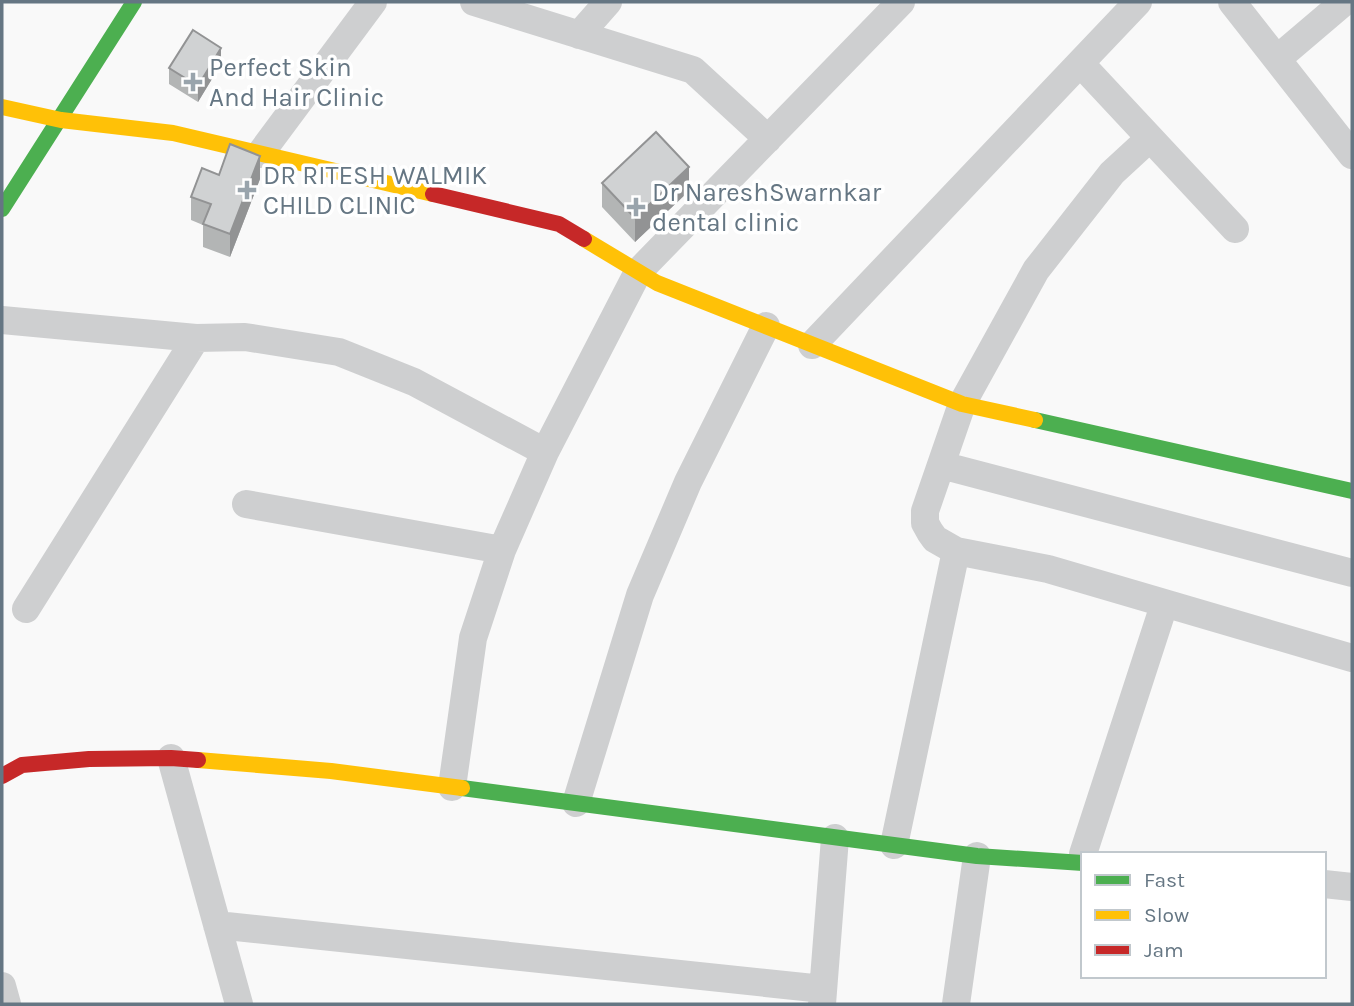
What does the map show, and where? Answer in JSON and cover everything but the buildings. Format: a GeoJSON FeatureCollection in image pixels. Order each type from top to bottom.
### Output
{"type":"FeatureCollection","features":[{"type":"Feature","properties":{"kind":"street"},"geometry":{"type":"LineString","coordinates":[[2,209],[134,2]]}},
{"type":"Feature","properties":{"kind":"street"},"geometry":{"type":"LineString","coordinates":[[260,154],[373,2]]}},
{"type":"Feature","properties":{"kind":"street"},"geometry":{"type":"LineString","coordinates":[[474,2],[694,71],[768,139]]}},
{"type":"Feature","properties":{"kind":"street"},"geometry":{"type":"LineString","coordinates":[[579,35],[608,2]]}},
{"type":"Feature","properties":{"kind":"street"},"geometry":{"type":"LineString","coordinates":[[452,787],[473,638],[502,550],[545,452],[638,272],[901,2]]}},
{"type":"Feature","properties":{"kind":"street"},"geometry":{"type":"LineString","coordinates":[[812,345],[1138,2]]}},
{"type":"Feature","properties":{"kind":"street"},"geometry":{"type":"LineString","coordinates":[[1232,2],[1352,155]]}},
{"type":"Feature","properties":{"kind":"street"},"geometry":{"type":"LineString","coordinates":[[1277,60],[1344,2]]}},
{"type":"Feature","properties":{"kind":"street"},"geometry":{"type":"LineString","coordinates":[[1080,63],[1235,229]]}},
{"type":"Feature","properties":{"kind":"street"},"geometry":{"type":"LineString","coordinates":[[2,107],[61,120],[173,133],[559,224],[657,283],[961,404],[1352,491]]}},
{"type":"Feature","properties":{"kind":"street"},"geometry":{"type":"LineString","coordinates":[[1150,138],[1112,173],[1036,270],[961,404],[925,511],[925,523],[935,539],[956,551],[1048,569],[1352,659]]}},
{"type":"Feature","properties":{"kind":"street"},"geometry":{"type":"LineString","coordinates":[[2,320],[196,338],[245,337],[340,352],[414,383],[545,452]]}},
{"type":"Feature","properties":{"kind":"street"},"geometry":{"type":"LineString","coordinates":[[576,803],[639,596],[688,482],[766,326]]}},
{"type":"Feature","properties":{"kind":"street"},"geometry":{"type":"LineString","coordinates":[[26,609],[196,338]]}},
{"type":"Feature","properties":{"kind":"street"},"geometry":{"type":"LineString","coordinates":[[941,465],[1352,573]]}},
{"type":"Feature","properties":{"kind":"street"},"geometry":{"type":"LineString","coordinates":[[246,504],[502,550]]}},
{"type":"Feature","properties":{"kind":"street"},"geometry":{"type":"LineString","coordinates":[[894,845],[956,551]]}},
{"type":"Feature","properties":{"kind":"street"},"geometry":{"type":"LineString","coordinates":[[1084,852],[1164,605]]}},
{"type":"Feature","properties":{"kind":"street"},"geometry":{"type":"LineString","coordinates":[[172,758],[239,1004]]}},
{"type":"Feature","properties":{"kind":"street"},"geometry":{"type":"LineString","coordinates":[[2,776],[22,765],[89,759],[172,758],[331,771],[977,856],[1081,858]]}},
{"type":"Feature","properties":{"kind":"street"},"geometry":{"type":"LineString","coordinates":[[217,925],[822,997],[835,838]]}},
{"type":"Feature","properties":{"kind":"street"},"geometry":{"type":"LineString","coordinates":[[956,1004],[977,856]]}},
{"type":"Feature","properties":{"kind":"street"},"geometry":{"type":"LineString","coordinates":[[1326,884],[1352,887]]}},
{"type":"Feature","properties":{"kind":"street"},"geometry":{"type":"LineString","coordinates":[[2,986],[7,1004]]}},
{"type":"Feature","properties":{"kind":"traffic: fast"},"geometry":{"type":"LineString","coordinates":[[2,209],[134,2]]}},
{"type":"Feature","properties":{"kind":"traffic: fast"},"geometry":{"type":"LineString","coordinates":[[1035,420],[1352,491]]}},
{"type":"Feature","properties":{"kind":"traffic: fast"},"geometry":{"type":"LineString","coordinates":[[462,788],[977,856],[1081,863]]}},
{"type":"Feature","properties":{"kind":"traffic: slow"},"geometry":{"type":"LineString","coordinates":[[2,107],[61,120],[173,133],[433,194]]}},
{"type":"Feature","properties":{"kind":"traffic: slow"},"geometry":{"type":"LineString","coordinates":[[584,239],[657,283],[962,404],[1035,420]]}},
{"type":"Feature","properties":{"kind":"traffic: slow"},"geometry":{"type":"LineString","coordinates":[[198,760],[331,771],[462,788]]}},
{"type":"Feature","properties":{"kind":"traffic: jam"},"geometry":{"type":"LineString","coordinates":[[433,194],[559,224],[584,239]]}},
{"type":"Feature","properties":{"kind":"traffic: jam"},"geometry":{"type":"LineString","coordinates":[[2,776],[22,765],[89,759],[198,760]]}},
{"type":"Feature","properties":{"kind":"place","name":"Perfect Skin And Hair Clinic"},"geometry":{"type":"Point","coordinates":[193,82]}},
{"type":"Feature","properties":{"kind":"place","name":"DR RITESH WALMIK CHILD CLINIC"},"geometry":{"type":"Point","coordinates":[247,190]}},
{"type":"Feature","properties":{"kind":"place","name":"Dr NareshSwarnkar dental clinic"},"geometry":{"type":"Point","coordinates":[636,207]}}]}
